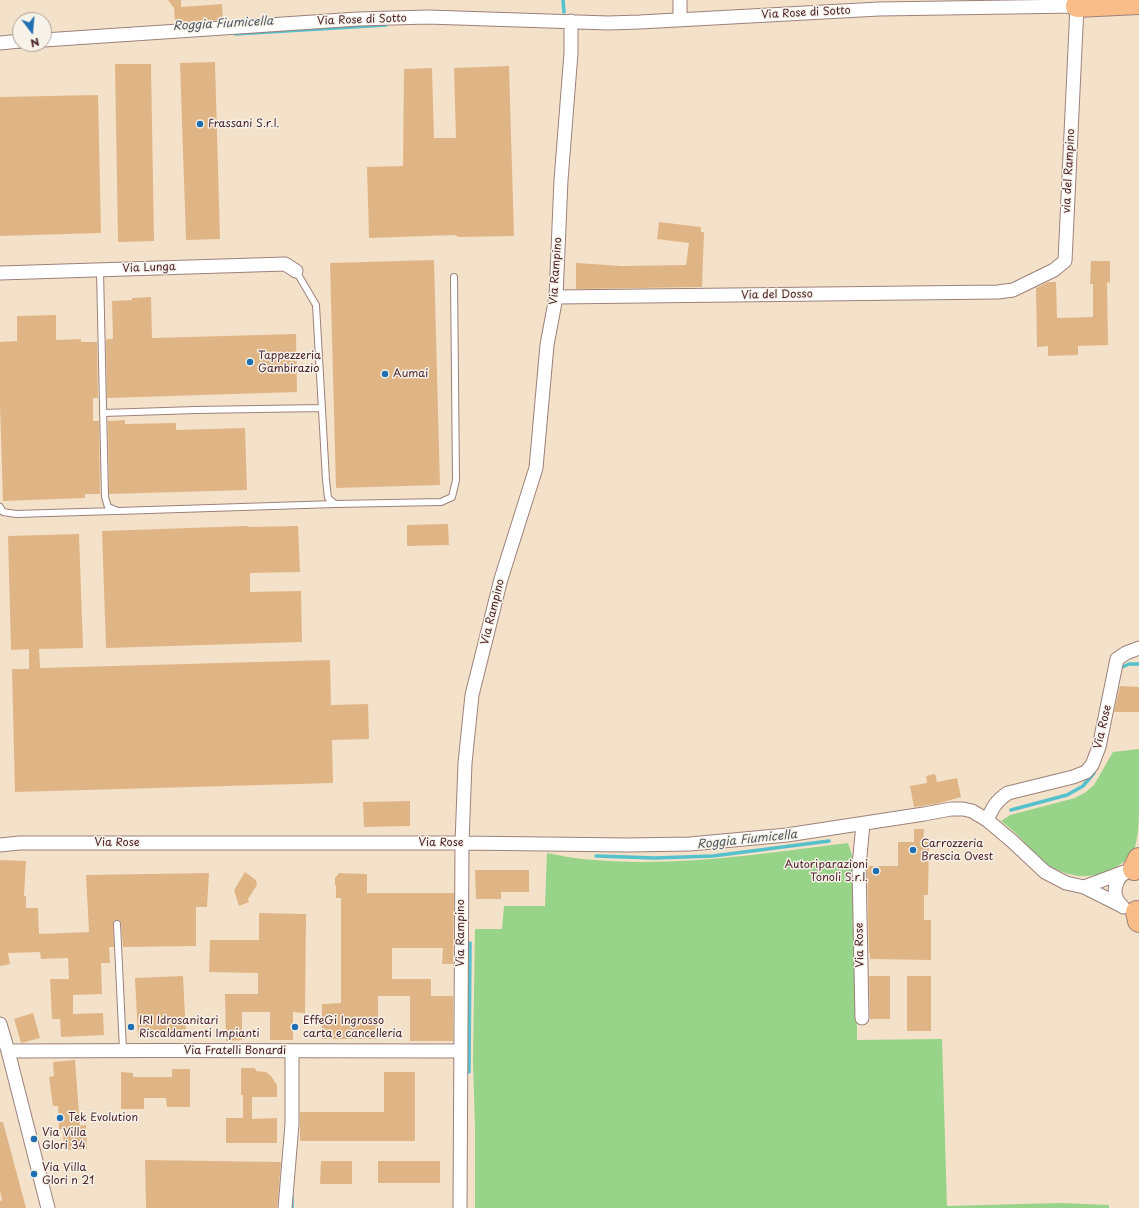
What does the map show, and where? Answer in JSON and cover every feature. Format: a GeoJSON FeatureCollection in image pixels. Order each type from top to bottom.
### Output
{"type":"FeatureCollection","features":[{"type":"Feature","properties":{"kind":"highway"},"geometry":{"type":"LineString","coordinates":[[1077,6],[1139,3]]}},
{"type":"Feature","properties":{"kind":"street"},"geometry":{"type":"LineString","coordinates":[[680,0],[680,20]]}},
{"type":"Feature","properties":{"kind":"street","name":"Via Rose di Sotto"},"geometry":{"type":"LineString","coordinates":[[52,39],[358,19],[428,17],[608,23],[878,8],[1077,6]]}},
{"type":"Feature","properties":{"kind":"street","name":"via del Rampino"},"geometry":{"type":"LineString","coordinates":[[998,292],[1013,290],[1054,270],[1065,261],[1077,6]]}},
{"type":"Feature","properties":{"kind":"street","name":"Via Rampino"},"geometry":{"type":"LineString","coordinates":[[460,1208],[462,843],[466,763],[472,695],[501,579],[536,468],[547,345],[556,297],[561,180],[571,53],[571,21]]}},
{"type":"Feature","properties":{"kind":"street"},"geometry":{"type":"LineString","coordinates":[[0,43],[12,42]]}},
{"type":"Feature","properties":{"kind":"street","name":"Via Lunga"},"geometry":{"type":"LineString","coordinates":[[0,273],[285,264],[296,271]]}},
{"type":"Feature","properties":{"kind":"street","name":"Via del Dosso"},"geometry":{"type":"LineString","coordinates":[[556,297],[998,292]]}},
{"type":"Feature","properties":{"kind":"street","name":"Via Rose"},"geometry":{"type":"LineString","coordinates":[[987,820],[993,806],[999,799],[1008,793],[1073,778],[1086,772],[1092,765],[1099,747],[1117,659],[1126,653],[1139,648]]}},
{"type":"Feature","properties":{"kind":"street","name":"Via Rose"},"geometry":{"type":"LineString","coordinates":[[0,845],[19,843],[690,844],[787,835],[962,808],[972,811],[987,820],[1012,840],[1045,872],[1066,883],[1084,887],[1134,913]]}},
{"type":"Feature","properties":{"kind":"street","name":"Via Rose"},"geometry":{"type":"LineString","coordinates":[[862,1018],[859,866],[863,824]]}},
{"type":"Feature","properties":{"kind":"street","name":"Via Rose"},"geometry":{"type":"LineString","coordinates":[[0,840],[19,843]]}},
{"type":"Feature","properties":{"kind":"street"},"geometry":{"type":"LineString","coordinates":[[1084,887],[1134,867]]}},
{"type":"Feature","properties":{"kind":"street"},"geometry":{"type":"LineString","coordinates":[[1134,867],[1119,877],[1115,891],[1116,899],[1134,913]]}},
{"type":"Feature","properties":{"kind":"street"},"geometry":{"type":"LineString","coordinates":[[0,1024],[48,1208]]}},
{"type":"Feature","properties":{"kind":"street","name":"Via Fratelli Bonardi"},"geometry":{"type":"LineString","coordinates":[[8,1051],[461,1051]]}},
{"type":"Feature","properties":{"kind":"street"},"geometry":{"type":"LineString","coordinates":[[285,1208],[292,1124],[292,1051]]}},
{"type":"Feature","properties":{"kind":"lane"},"geometry":{"type":"LineString","coordinates":[[100,270],[105,497],[108,507],[118,511]]}},
{"type":"Feature","properties":{"kind":"lane"},"geometry":{"type":"LineString","coordinates":[[296,271],[316,305],[328,498],[335,504]]}},
{"type":"Feature","properties":{"kind":"lane"},"geometry":{"type":"LineString","coordinates":[[0,507],[3,512],[16,514],[440,502],[452,498],[456,480],[454,277]]}},
{"type":"Feature","properties":{"kind":"lane"},"geometry":{"type":"LineString","coordinates":[[103,413],[322,408]]}},
{"type":"Feature","properties":{"kind":"lane"},"geometry":{"type":"LineString","coordinates":[[117,924],[123,1050]]}},
{"type":"Feature","properties":{"kind":"green space"},"geometry":{"type":"Polygon","coordinates":[[[1139,749],[1139,818],[1135,847],[1125,861],[1115,867],[1091,876],[1076,876],[1062,872],[1039,859],[1018,835],[1001,821],[1010,815],[1075,798],[1086,792],[1094,785],[1113,752],[1139,749]]]}},
{"type":"Feature","properties":{"kind":"green space"},"geometry":{"type":"Polygon","coordinates":[[[848,843],[855,864],[857,1040],[942,1039],[947,1206],[1060,1203],[1109,1205],[1109,1208],[475,1208],[473,1061],[475,929],[502,929],[504,906],[545,906],[547,853],[578,859],[650,862],[683,861],[848,843]]]}},
{"type":"Feature","properties":{"kind":"building"},"geometry":{"type":"Polygon","coordinates":[[[168,0],[181,0],[181,7],[222,4],[223,20],[175,23],[174,8],[168,0]]]}},
{"type":"Feature","properties":{"kind":"building"},"geometry":{"type":"Polygon","coordinates":[[[215,62],[220,239],[186,240],[180,63],[215,62]]]}},
{"type":"Feature","properties":{"kind":"building"},"geometry":{"type":"Polygon","coordinates":[[[115,64],[151,64],[154,241],[118,242],[115,64]]]}},
{"type":"Feature","properties":{"kind":"building"},"geometry":{"type":"Polygon","coordinates":[[[509,66],[514,236],[459,237],[455,235],[369,238],[367,167],[403,166],[404,69],[432,68],[434,138],[456,138],[454,68],[509,66]]]}},
{"type":"Feature","properties":{"kind":"building"},"geometry":{"type":"Polygon","coordinates":[[[98,95],[101,233],[0,236],[0,97],[98,95]]]}},
{"type":"Feature","properties":{"kind":"building"},"geometry":{"type":"Polygon","coordinates":[[[659,222],[701,227],[701,232],[704,232],[702,287],[576,289],[576,263],[622,266],[686,265],[689,243],[657,239],[659,222]]]}},
{"type":"Feature","properties":{"kind":"building","name":"Aumai"},"geometry":{"type":"Polygon","coordinates":[[[434,260],[440,485],[336,488],[330,263],[434,260]]]}},
{"type":"Feature","properties":{"kind":"building"},"geometry":{"type":"Polygon","coordinates":[[[1091,261],[1110,261],[1110,283],[1107,282],[1108,345],[1078,346],[1078,355],[1048,356],[1048,346],[1037,347],[1036,288],[1048,282],[1056,282],[1057,318],[1093,317],[1093,284],[1090,284],[1091,261]]]}},
{"type":"Feature","properties":{"kind":"building"},"geometry":{"type":"Polygon","coordinates":[[[151,297],[152,338],[296,334],[297,392],[107,398],[106,341],[107,339],[113,339],[112,301],[151,297]]]}},
{"type":"Feature","properties":{"kind":"building"},"geometry":{"type":"Polygon","coordinates":[[[56,315],[56,340],[81,339],[81,342],[97,342],[98,398],[93,398],[93,421],[99,421],[100,494],[85,494],[85,498],[3,501],[0,342],[17,341],[17,316],[56,315]]]}},
{"type":"Feature","properties":{"kind":"building"},"geometry":{"type":"Polygon","coordinates":[[[125,420],[125,424],[176,423],[176,430],[245,428],[247,490],[109,494],[108,421],[125,420]]]}},
{"type":"Feature","properties":{"kind":"building"},"geometry":{"type":"Polygon","coordinates":[[[448,524],[449,545],[407,546],[407,525],[448,524]]]}},
{"type":"Feature","properties":{"kind":"building"},"geometry":{"type":"Polygon","coordinates":[[[248,526],[298,526],[300,572],[250,573],[250,592],[301,591],[302,642],[106,648],[102,531],[248,526]]]}},
{"type":"Feature","properties":{"kind":"building"},"geometry":{"type":"Polygon","coordinates":[[[79,534],[83,648],[39,649],[40,668],[330,660],[331,705],[368,704],[369,739],[332,740],[333,783],[15,792],[12,669],[29,669],[29,649],[11,650],[8,536],[79,534]]]}},
{"type":"Feature","properties":{"kind":"building"},"geometry":{"type":"Polygon","coordinates":[[[1120,686],[1139,687],[1139,712],[1114,712],[1120,686]]]}},
{"type":"Feature","properties":{"kind":"building"},"geometry":{"type":"Polygon","coordinates":[[[935,774],[937,782],[957,778],[961,797],[936,804],[914,807],[910,786],[927,783],[926,776],[935,774]]]}},
{"type":"Feature","properties":{"kind":"building"},"geometry":{"type":"Polygon","coordinates":[[[410,801],[410,826],[364,827],[363,802],[410,801]]]}},
{"type":"Feature","properties":{"kind":"building"},"geometry":{"type":"Polygon","coordinates":[[[914,829],[924,829],[923,842],[929,842],[928,895],[924,895],[924,920],[931,920],[931,960],[870,959],[867,866],[898,866],[898,842],[914,842],[914,829]]]}},
{"type":"Feature","properties":{"kind":"building"},"geometry":{"type":"Polygon","coordinates":[[[0,860],[26,861],[24,896],[26,896],[26,908],[38,908],[39,934],[89,932],[86,875],[209,873],[207,907],[196,907],[196,946],[123,947],[121,923],[119,920],[114,920],[114,947],[109,947],[110,963],[101,963],[102,994],[73,995],[73,1014],[103,1013],[104,1035],[61,1037],[60,1019],[52,1019],[50,979],[69,979],[68,958],[41,959],[40,952],[8,953],[10,964],[0,966],[0,860]]]}},
{"type":"Feature","properties":{"kind":"building"},"geometry":{"type":"Polygon","coordinates":[[[475,870],[529,870],[529,892],[501,892],[501,899],[476,899],[475,870]]]}},
{"type":"Feature","properties":{"kind":"building"},"geometry":{"type":"Polygon","coordinates":[[[245,872],[256,880],[257,885],[248,899],[249,902],[239,906],[234,890],[245,872]]]}},
{"type":"Feature","properties":{"kind":"building"},"geometry":{"type":"Polygon","coordinates":[[[339,873],[367,874],[367,893],[454,893],[453,964],[442,964],[443,948],[392,948],[392,979],[431,979],[431,996],[453,996],[453,1041],[410,1041],[410,996],[378,996],[378,1039],[322,1039],[322,1004],[341,1003],[341,898],[336,898],[335,885],[335,878],[339,873]]]}},
{"type":"Feature","properties":{"kind":"building"},"geometry":{"type":"Polygon","coordinates":[[[259,913],[306,914],[305,1013],[293,1012],[293,1040],[270,1040],[270,1012],[242,1012],[242,1040],[226,1041],[225,994],[258,994],[258,973],[209,972],[210,940],[259,940],[259,913]]]}},
{"type":"Feature","properties":{"kind":"building"},"geometry":{"type":"Polygon","coordinates":[[[183,976],[186,1035],[138,1038],[135,978],[183,976]]]}},
{"type":"Feature","properties":{"kind":"building"},"geometry":{"type":"Polygon","coordinates":[[[869,976],[890,976],[890,1019],[870,1019],[869,976]]]}},
{"type":"Feature","properties":{"kind":"building"},"geometry":{"type":"Polygon","coordinates":[[[907,976],[931,976],[931,1031],[907,1031],[907,976]]]}},
{"type":"Feature","properties":{"kind":"building"},"geometry":{"type":"Polygon","coordinates":[[[33,1013],[40,1038],[21,1043],[14,1019],[33,1013]]]}},
{"type":"Feature","properties":{"kind":"building"},"geometry":{"type":"Polygon","coordinates":[[[75,1060],[80,1126],[86,1125],[87,1149],[64,1150],[63,1129],[59,1129],[58,1106],[53,1106],[49,1077],[54,1076],[53,1062],[75,1060]]]}},
{"type":"Feature","properties":{"kind":"building"},"geometry":{"type":"Polygon","coordinates":[[[241,1068],[255,1068],[256,1071],[266,1072],[271,1076],[277,1085],[277,1097],[252,1097],[252,1119],[277,1118],[277,1143],[226,1143],[226,1118],[243,1118],[241,1068]]]}},
{"type":"Feature","properties":{"kind":"building"},"geometry":{"type":"Polygon","coordinates":[[[172,1069],[190,1069],[190,1107],[167,1107],[166,1098],[144,1098],[144,1109],[121,1109],[121,1072],[133,1073],[133,1077],[172,1077],[172,1069]]]}},
{"type":"Feature","properties":{"kind":"building"},"geometry":{"type":"Polygon","coordinates":[[[384,1072],[415,1072],[415,1141],[300,1141],[300,1112],[384,1112],[384,1072]]]}},
{"type":"Feature","properties":{"kind":"building"},"geometry":{"type":"Polygon","coordinates":[[[0,1122],[3,1122],[26,1208],[0,1208],[0,1201],[2,1200],[0,1191],[0,1122]]]}},
{"type":"Feature","properties":{"kind":"building"},"geometry":{"type":"Polygon","coordinates":[[[145,1160],[281,1162],[277,1208],[146,1208],[145,1160]]]}},
{"type":"Feature","properties":{"kind":"building"},"geometry":{"type":"Polygon","coordinates":[[[321,1161],[352,1161],[352,1184],[320,1184],[321,1161]]]}},
{"type":"Feature","properties":{"kind":"building"},"geometry":{"type":"Polygon","coordinates":[[[378,1161],[440,1161],[440,1183],[378,1183],[378,1161]]]}},
{"type":"Feature","properties":{"kind":"waterway","name":"Roggia Fiumicella"},"geometry":{"type":"LineString","coordinates":[[563,0],[564,12]]}},
{"type":"Feature","properties":{"kind":"waterway","name":"Roggia Fiumicella"},"geometry":{"type":"LineString","coordinates":[[235,34],[386,25]]}},
{"type":"Feature","properties":{"kind":"waterway","name":"Roggia Fiumicella"},"geometry":{"type":"LineString","coordinates":[[1120,668],[1129,664],[1139,664]]}},
{"type":"Feature","properties":{"kind":"waterway","name":"Roggia Fiumicella"},"geometry":{"type":"LineString","coordinates":[[1011,810],[1067,795],[1083,786],[1094,773]]}},
{"type":"Feature","properties":{"kind":"waterway","name":"Roggia Fiumicella"},"geometry":{"type":"LineString","coordinates":[[596,856],[655,858],[713,856],[829,841]]}},
{"type":"Feature","properties":{"kind":"waterway","name":"Roggia Fiumicella"},"geometry":{"type":"LineString","coordinates":[[469,1072],[470,943]]}},
{"type":"Feature","properties":{"kind":"waterway","name":"Roggia Fiumicella"},"geometry":{"type":"LineString","coordinates":[[292,1197],[292,1208]]}},
{"type":"Feature","properties":{"kind":"place","name":"Frassani S.r.l."},"geometry":{"type":"Point","coordinates":[200,124]}},
{"type":"Feature","properties":{"kind":"place","name":"Tappezzeria Gambirazio"},"geometry":{"type":"Point","coordinates":[250,362]}},
{"type":"Feature","properties":{"kind":"place","name":"Aumai"},"geometry":{"type":"Point","coordinates":[385,374]}},
{"type":"Feature","properties":{"kind":"place","name":"Carrozzeria Brescia Ovest"},"geometry":{"type":"Point","coordinates":[913,850]}},
{"type":"Feature","properties":{"kind":"place","name":"Autoriparazioni Tonoli S.r.l."},"geometry":{"type":"Point","coordinates":[876,871]}},
{"type":"Feature","properties":{"kind":"place","name":"IRI Idrosanitari Riscaldamenti Impianti"},"geometry":{"type":"Point","coordinates":[131,1027]}},
{"type":"Feature","properties":{"kind":"place","name":"EffeGi Ingrosso carta e cancelleria"},"geometry":{"type":"Point","coordinates":[295,1027]}},
{"type":"Feature","properties":{"kind":"place","name":"Tek Evolution"},"geometry":{"type":"Point","coordinates":[60,1118]}},
{"type":"Feature","properties":{"kind":"place","name":"Via Villa Glori 34"},"geometry":{"type":"Point","coordinates":[34,1139]}},
{"type":"Feature","properties":{"kind":"place","name":"Via Villa Glori n 21"},"geometry":{"type":"Point","coordinates":[34,1174]}}]}
